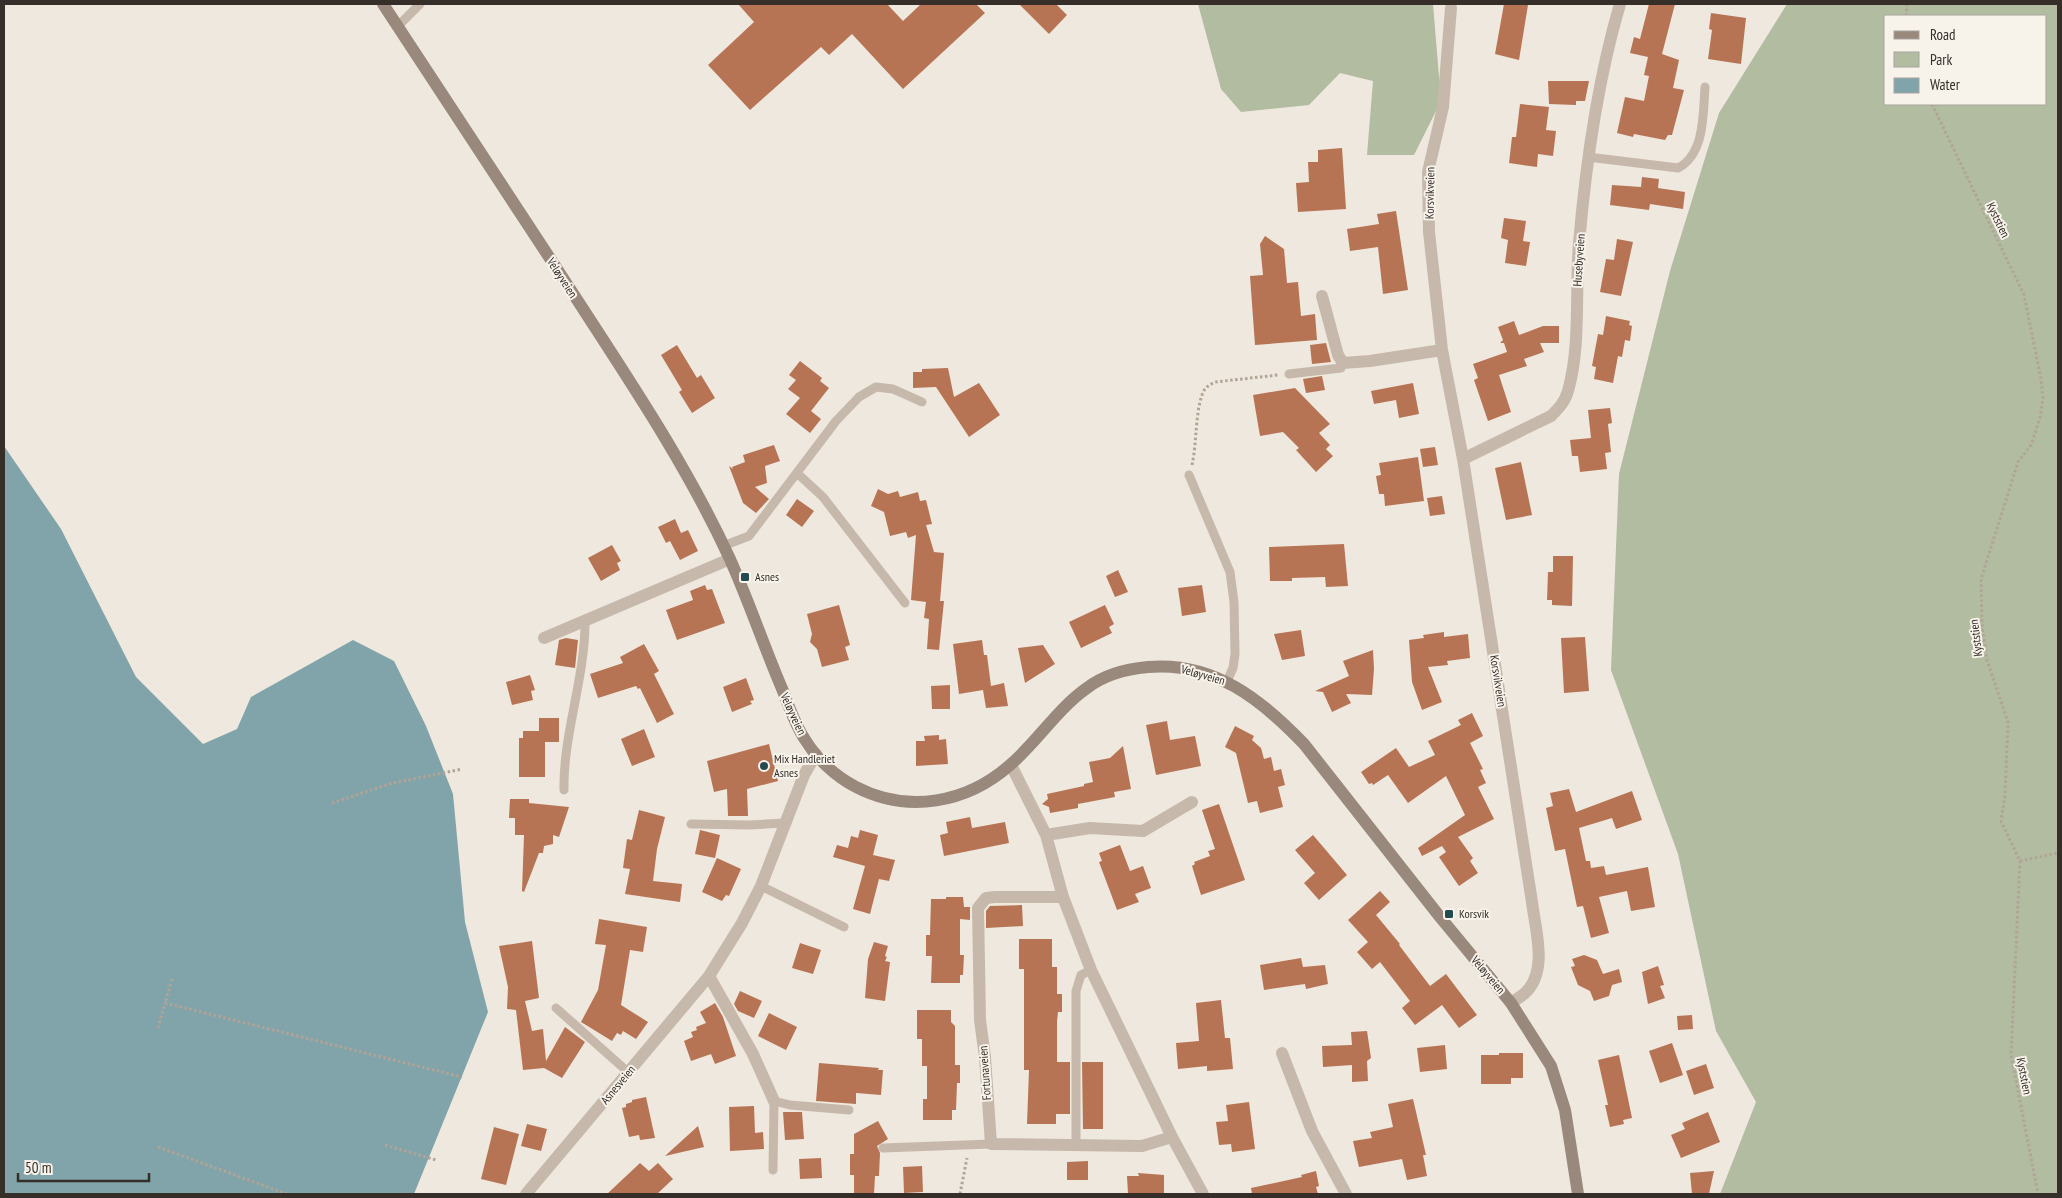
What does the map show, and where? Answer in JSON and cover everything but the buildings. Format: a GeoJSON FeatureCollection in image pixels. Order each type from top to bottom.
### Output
{"type":"FeatureCollection","features":[{"type":"Feature","properties":{"kind":"main road","name":"Veløyveien"},"geometry":{"type":"LineString","coordinates":[[383,4],[624,372],[683,466],[730,559],[786,700],[803,737],[831,770],[852,785],[876,796],[901,801],[934,802],[960,796],[986,783],[1011,765],[1086,688],[1108,675],[1130,669],[1178,667],[1202,672],[1227,681],[1244,691],[1279,718],[1304,744],[1440,917],[1511,1003],[1551,1066],[1565,1110],[1578,1194]]}},
{"type":"Feature","properties":{"kind":"street","name":"Husebyveien"},"geometry":{"type":"LineString","coordinates":[[1463,459],[1551,416],[1562,405],[1568,392],[1574,352],[1579,244],[1588,157],[1600,82],[1620,4]]}},
{"type":"Feature","properties":{"kind":"street","name":"Korsvikveien"},"geometry":{"type":"LineString","coordinates":[[1451,8],[1443,107],[1428,172],[1429,232],[1442,350],[1463,459],[1532,902],[1539,961],[1536,978],[1528,991],[1511,1003]]}},
{"type":"Feature","properties":{"kind":"street"},"geometry":{"type":"LineString","coordinates":[[1322,296],[1338,355],[1343,363],[1370,362],[1442,350]]}},
{"type":"Feature","properties":{"kind":"street"},"geometry":{"type":"LineString","coordinates":[[544,638],[730,559]]}},
{"type":"Feature","properties":{"kind":"street","name":"Asnesveien"},"geometry":{"type":"LineString","coordinates":[[526,1194],[709,976],[742,923],[761,886],[804,775],[816,754]]}},
{"type":"Feature","properties":{"kind":"street"},"geometry":{"type":"LineString","coordinates":[[1011,765],[1046,834],[1063,897],[1091,970],[1172,1137],[1203,1194]]}},
{"type":"Feature","properties":{"kind":"street"},"geometry":{"type":"LineString","coordinates":[[1046,834],[1090,828],[1143,831],[1192,802]]}},
{"type":"Feature","properties":{"kind":"street","name":"Fortunaveien"},"geometry":{"type":"LineString","coordinates":[[991,1144],[985,1057],[980,1020],[978,908],[986,898],[1063,897]]}},
{"type":"Feature","properties":{"kind":"street"},"geometry":{"type":"LineString","coordinates":[[709,976],[753,1054],[774,1101]]}},
{"type":"Feature","properties":{"kind":"street"},"geometry":{"type":"LineString","coordinates":[[1282,1053],[1312,1130],[1346,1194]]}},
{"type":"Feature","properties":{"kind":"street"},"geometry":{"type":"LineString","coordinates":[[991,1144],[1142,1146],[1172,1137]]}},
{"type":"Feature","properties":{"kind":"lane"},"geometry":{"type":"LineString","coordinates":[[398,26],[420,4]]}},
{"type":"Feature","properties":{"kind":"lane"},"geometry":{"type":"LineString","coordinates":[[1588,157],[1678,168],[1687,163],[1701,133],[1705,86]]}},
{"type":"Feature","properties":{"kind":"lane"},"geometry":{"type":"LineString","coordinates":[[1289,374],[1340,368],[1343,363]]}},
{"type":"Feature","properties":{"kind":"lane"},"geometry":{"type":"LineString","coordinates":[[723,546],[749,536],[798,474],[836,421],[859,396],[876,387],[893,389],[922,402]]}},
{"type":"Feature","properties":{"kind":"lane"},"geometry":{"type":"LineString","coordinates":[[798,474],[823,497],[905,603]]}},
{"type":"Feature","properties":{"kind":"lane"},"geometry":{"type":"LineString","coordinates":[[1190,475],[1230,572],[1234,602],[1235,654],[1233,668],[1227,681]]}},
{"type":"Feature","properties":{"kind":"lane"},"geometry":{"type":"LineString","coordinates":[[564,790],[571,726],[585,648],[585,622]]}},
{"type":"Feature","properties":{"kind":"lane"},"geometry":{"type":"LineString","coordinates":[[691,824],[750,826],[785,823]]}},
{"type":"Feature","properties":{"kind":"lane"},"geometry":{"type":"LineString","coordinates":[[761,886],[844,927]]}},
{"type":"Feature","properties":{"kind":"lane"},"geometry":{"type":"LineString","coordinates":[[1076,1145],[1076,992],[1081,975],[1091,970]]}},
{"type":"Feature","properties":{"kind":"lane"},"geometry":{"type":"LineString","coordinates":[[556,1008],[628,1072]]}},
{"type":"Feature","properties":{"kind":"lane"},"geometry":{"type":"LineString","coordinates":[[774,1170],[774,1101],[790,1105],[849,1110]]}},
{"type":"Feature","properties":{"kind":"lane"},"geometry":{"type":"LineString","coordinates":[[883,1148],[991,1144]]}},
{"type":"Feature","properties":{"kind":"path","name":"Kyststien"},"geometry":{"type":"LineString","coordinates":[[1932,105],[2024,295],[2043,398],[2040,418],[2031,445],[2018,462],[1981,579],[1982,625],[1987,660],[2008,722],[2005,794],[2001,821],[2020,861],[2010,1055],[2038,1194]]}},
{"type":"Feature","properties":{"kind":"path"},"geometry":{"type":"LineString","coordinates":[[1190,475],[1197,444],[1202,394],[1207,386],[1215,382],[1289,374]]}},
{"type":"Feature","properties":{"kind":"path"},"geometry":{"type":"LineString","coordinates":[[332,803],[389,784],[462,769]]}},
{"type":"Feature","properties":{"kind":"path"},"geometry":{"type":"LineString","coordinates":[[2020,861],[2058,853]]}},
{"type":"Feature","properties":{"kind":"path"},"geometry":{"type":"LineString","coordinates":[[158,1028],[172,979]]}},
{"type":"Feature","properties":{"kind":"path"},"geometry":{"type":"LineString","coordinates":[[165,1003],[462,1077]]}},
{"type":"Feature","properties":{"kind":"path"},"geometry":{"type":"LineString","coordinates":[[385,1145],[436,1160]]}},
{"type":"Feature","properties":{"kind":"path"},"geometry":{"type":"LineString","coordinates":[[960,1194],[970,1145]]}},
{"type":"Feature","properties":{"kind":"path"},"geometry":{"type":"LineString","coordinates":[[158,1147],[286,1194]]}},
{"type":"Feature","properties":{"kind":"green space"},"geometry":{"type":"Polygon","coordinates":[[[1198,4],[1433,4],[1441,101],[1414,155],[1367,155],[1373,81],[1340,73],[1309,105],[1241,112],[1221,89],[1198,4]]]}},
{"type":"Feature","properties":{"kind":"green space"},"geometry":{"type":"Polygon","coordinates":[[[1787,4],[2058,4],[2058,1194],[1720,1194],[1756,1102],[1716,1031],[1678,854],[1611,670],[1619,474],[1670,271],[1719,113],[1787,4]]]}},
{"type":"Feature","properties":{"kind":"water"},"geometry":{"type":"Polygon","coordinates":[[[4,446],[61,529],[136,677],[203,744],[237,729],[251,697],[353,640],[394,661],[426,726],[453,794],[465,922],[488,1012],[414,1194],[4,1194],[4,446]]]}},
{"type":"Feature","properties":{"kind":"place","name":"Asnes"},"geometry":{"type":"Point","coordinates":[745,577]}},
{"type":"Feature","properties":{"kind":"place","name":"Mix Handleriet Asnes"},"geometry":{"type":"Point","coordinates":[764,766]}},
{"type":"Feature","properties":{"kind":"place","name":"Korsvik"},"geometry":{"type":"Point","coordinates":[1449,914]}}]}
